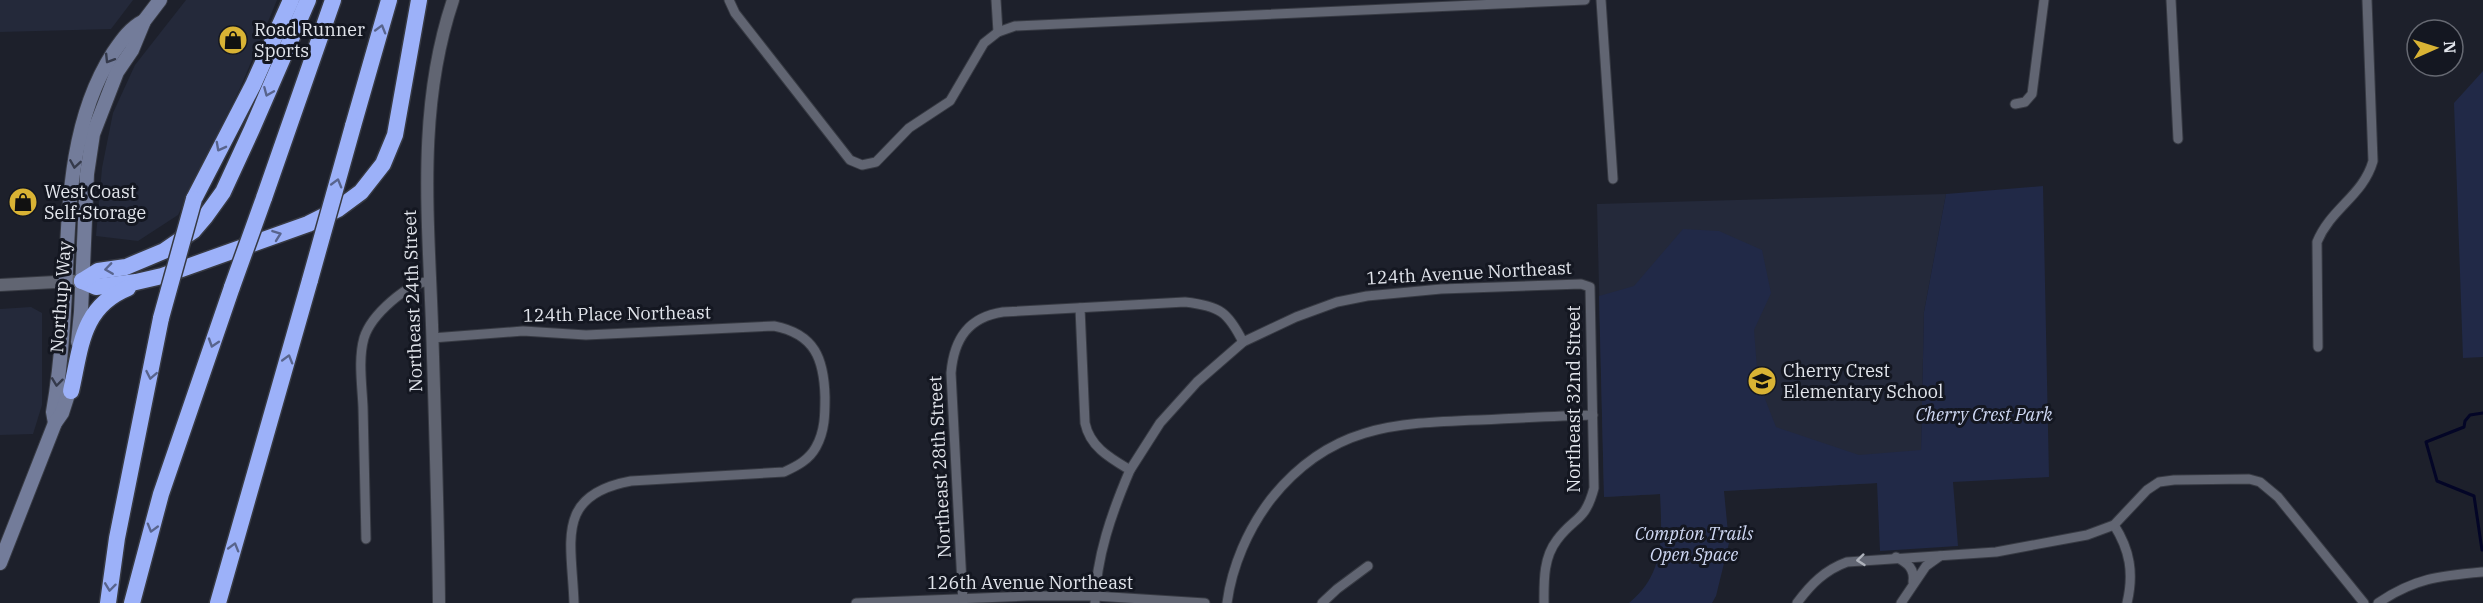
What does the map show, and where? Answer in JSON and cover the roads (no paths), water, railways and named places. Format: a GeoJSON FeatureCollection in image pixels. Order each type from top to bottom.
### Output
{"type":"FeatureCollection","features":[{"type":"Feature","properties":{"kind":"highway"},"geometry":{"type":"LineString","coordinates":[[108,603],[117,538],[161,318],[194,199],[253,85],[291,0]]}},
{"type":"Feature","properties":{"kind":"highway"},"geometry":{"type":"LineString","coordinates":[[74,281],[98,271],[126,267],[164,251],[193,231],[205,217],[222,192],[252,129],[308,0]]}},
{"type":"Feature","properties":{"kind":"highway"},"geometry":{"type":"LineString","coordinates":[[132,603],[161,494],[333,0]]}},
{"type":"Feature","properties":{"kind":"highway"},"geometry":{"type":"LineString","coordinates":[[218,603],[389,0]]}},
{"type":"Feature","properties":{"kind":"highway"},"geometry":{"type":"LineString","coordinates":[[71,391],[87,325],[97,308],[109,297],[151,279],[308,224],[338,209],[361,192],[383,164],[395,135],[419,0]]}},
{"type":"Feature","properties":{"kind":"highway"},"geometry":{"type":"LineString","coordinates":[[74,281],[96,287],[151,279]]}},
{"type":"Feature","properties":{"kind":"main road","name":"Northup Way"},"geometry":{"type":"LineString","coordinates":[[0,563],[55,423],[71,391],[81,312],[74,281],[90,145],[96,122],[117,72],[132,50],[144,21],[160,0]]}},
{"type":"Feature","properties":{"kind":"main road"},"geometry":{"type":"LineString","coordinates":[[55,423],[52,412],[74,281]]}},
{"type":"Feature","properties":{"kind":"street","name":"Northeast 24th Street"},"geometry":{"type":"LineString","coordinates":[[439,603],[428,119],[435,67],[453,0]]}},
{"type":"Feature","properties":{"kind":"street"},"geometry":{"type":"LineString","coordinates":[[729,0],[735,13],[850,160],[862,165],[876,162],[909,128],[950,101],[984,43],[998,32],[1015,26],[1481,2],[1585,0]]}},
{"type":"Feature","properties":{"kind":"street"},"geometry":{"type":"LineString","coordinates":[[996,0],[998,32]]}},
{"type":"Feature","properties":{"kind":"street"},"geometry":{"type":"LineString","coordinates":[[1601,0],[1613,179]]}},
{"type":"Feature","properties":{"kind":"street"},"geometry":{"type":"LineString","coordinates":[[2015,104],[2025,102],[2031,94],[2044,0]]}},
{"type":"Feature","properties":{"kind":"street"},"geometry":{"type":"LineString","coordinates":[[2171,0],[2178,139]]}},
{"type":"Feature","properties":{"kind":"street"},"geometry":{"type":"LineString","coordinates":[[2318,347],[2317,242],[2323,226],[2368,177],[2373,161],[2367,0]]}},
{"type":"Feature","properties":{"kind":"street"},"geometry":{"type":"LineString","coordinates":[[0,285],[74,281]]}},
{"type":"Feature","properties":{"kind":"street"},"geometry":{"type":"LineString","coordinates":[[366,539],[362,376],[364,339],[371,322],[378,313],[418,282],[430,281]]}},
{"type":"Feature","properties":{"kind":"street","name":"124th Avenue Northeast"},"geometry":{"type":"LineString","coordinates":[[1095,599],[1106,536],[1117,500],[1130,470],[1160,423],[1190,390],[1243,342],[1296,317],[1336,302],[1367,296],[1440,290],[1581,284],[1590,287]]}},
{"type":"Feature","properties":{"kind":"street","name":"Northeast 32nd Street"},"geometry":{"type":"LineString","coordinates":[[1544,603],[1544,578],[1550,551],[1557,539],[1582,518],[1590,503],[1594,488],[1590,287]]}},
{"type":"Feature","properties":{"kind":"street"},"geometry":{"type":"LineString","coordinates":[[1130,470],[1106,455],[1088,436],[1085,423],[1080,308],[1185,302],[1202,304],[1218,309],[1232,320],[1243,342]]}},
{"type":"Feature","properties":{"kind":"street","name":"Northeast 28th Street"},"geometry":{"type":"LineString","coordinates":[[962,601],[952,357],[965,332],[975,321],[988,314],[1080,308]]}},
{"type":"Feature","properties":{"kind":"street","name":"124th Place Northeast"},"geometry":{"type":"LineString","coordinates":[[432,338],[523,332],[586,334],[774,326],[800,336],[817,353],[824,378],[825,417],[816,447],[808,457],[799,466],[784,472],[631,481],[599,490],[580,503],[573,521],[571,534],[573,603]]}},
{"type":"Feature","properties":{"kind":"street"},"geometry":{"type":"LineString","coordinates":[[1227,603],[1240,553],[1257,518],[1284,483],[1314,457],[1333,445],[1368,431],[1403,423],[1593,415]]}},
{"type":"Feature","properties":{"kind":"street"},"geometry":{"type":"LineString","coordinates":[[1797,603],[1807,588],[1831,568],[1858,559],[1996,552],[2087,535],[2114,525],[2147,490],[2159,482],[2249,479],[2268,487],[2283,503],[2364,603]]}},
{"type":"Feature","properties":{"kind":"street"},"geometry":{"type":"LineString","coordinates":[[2114,525],[2130,556],[2131,571],[2127,603]]}},
{"type":"Feature","properties":{"kind":"street"},"geometry":{"type":"LineString","coordinates":[[1901,603],[1913,582],[1926,566],[1940,556]]}},
{"type":"Feature","properties":{"kind":"street"},"geometry":{"type":"LineString","coordinates":[[1896,557],[1911,568],[1914,575],[1913,582]]}},
{"type":"Feature","properties":{"kind":"street"},"geometry":{"type":"LineString","coordinates":[[1322,603],[1336,589],[1368,566]]}},
{"type":"Feature","properties":{"kind":"street"},"geometry":{"type":"LineString","coordinates":[[2378,603],[2399,589],[2421,580],[2483,572]]}},
{"type":"Feature","properties":{"kind":"street","name":"126th Avenue Northeast"},"geometry":{"type":"LineString","coordinates":[[856,603],[1095,599],[1205,603]]}},
{"type":"Feature","properties":{"kind":"waterway"},"geometry":{"type":"LineString","coordinates":[[2482,550],[2474,496],[2437,481],[2426,442],[2464,427],[2470,415],[2483,413]]}},
{"type":"Feature","properties":{"kind":"place","name":"Road Runner Sports"},"geometry":{"type":"Point","coordinates":[233,40]}},
{"type":"Feature","properties":{"kind":"place","name":"West Coast Self-Storage"},"geometry":{"type":"Point","coordinates":[23,202]}},
{"type":"Feature","properties":{"kind":"place","name":"Cherry Crest Elementary School"},"geometry":{"type":"Point","coordinates":[1762,381]}},
{"type":"Feature","properties":{"kind":"park label","name":"Cherry Crest Park"},"geometry":{"type":"Point","coordinates":[1984,415]}},
{"type":"Feature","properties":{"kind":"park label","name":"Compton Trails Open Space"},"geometry":{"type":"Point","coordinates":[1694,544]}}]}
